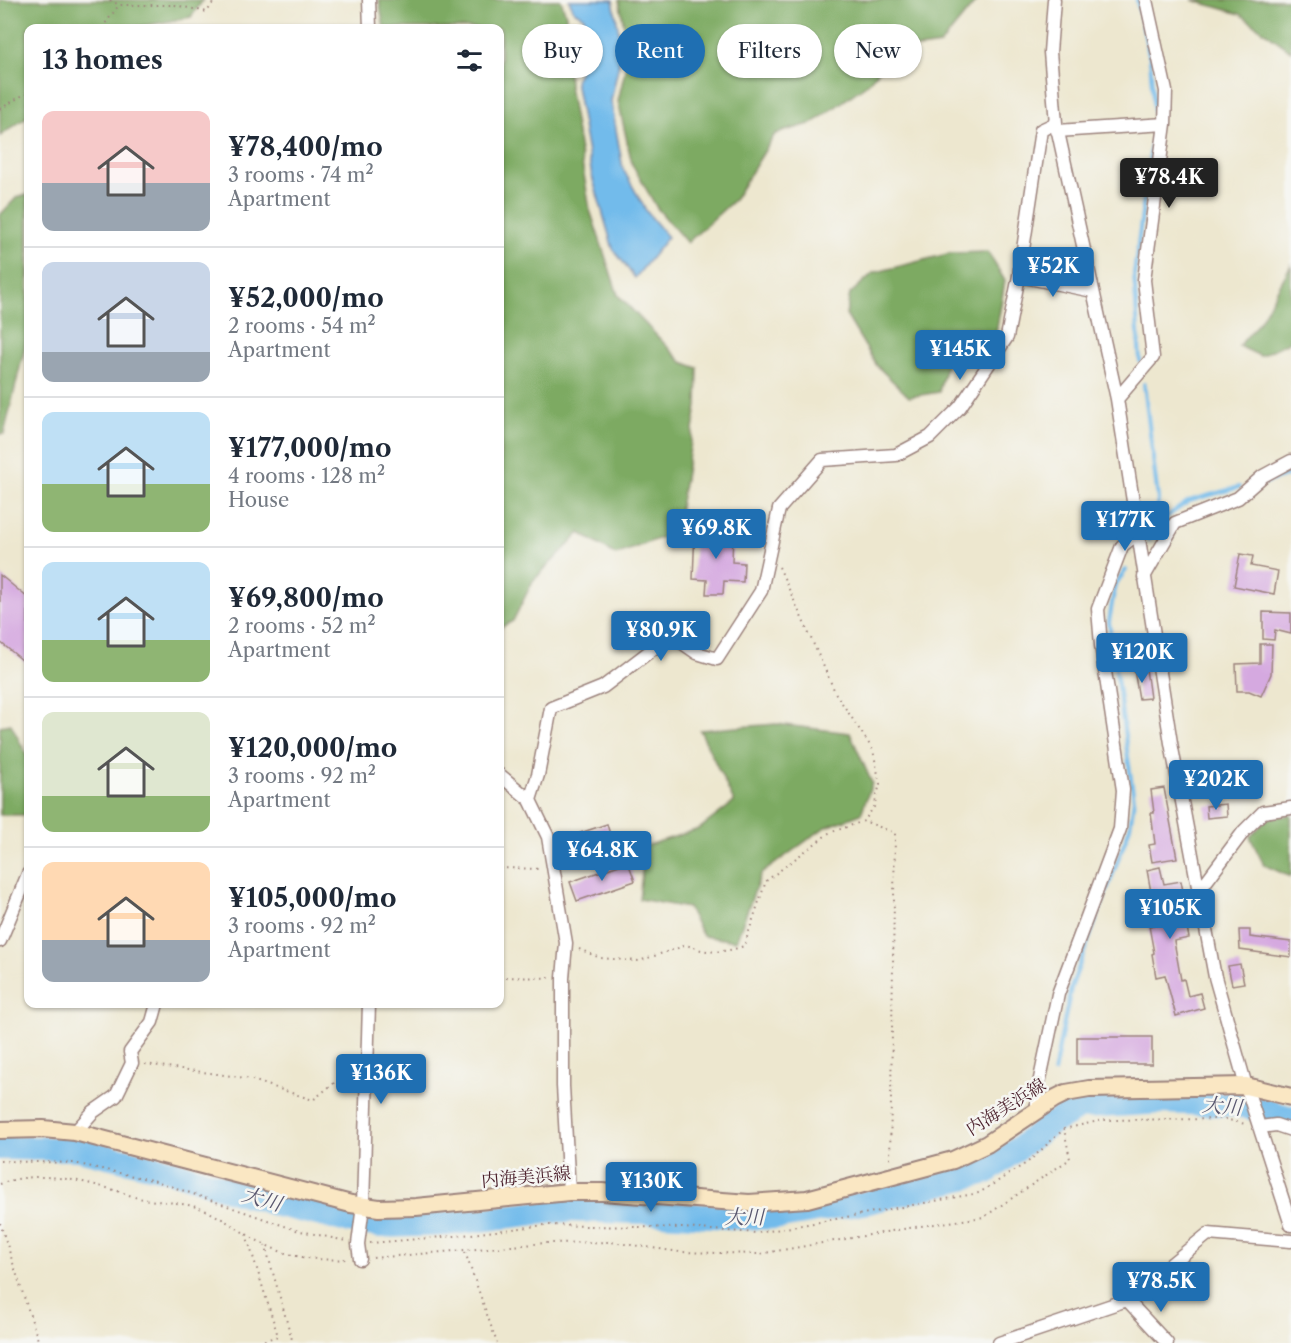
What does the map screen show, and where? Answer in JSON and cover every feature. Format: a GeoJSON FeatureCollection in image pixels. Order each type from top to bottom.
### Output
{"type":"FeatureCollection","features":[{"type":"Feature","properties":{"kind":"main road","name":"内海美浜線"},"geometry":{"type":"LineString","coordinates":[[0,1130],[75,1132],[363,1206],[416,1207],[569,1192],[602,1192],[749,1203],[807,1199],[889,1178],[961,1156],[987,1144],[1066,1094],[1089,1089],[1248,1092],[1291,1097]]}},
{"type":"Feature","properties":{"kind":"street"},"geometry":{"type":"LineString","coordinates":[[369,0],[370,24]]}},
{"type":"Feature","properties":{"kind":"street"},"geometry":{"type":"LineString","coordinates":[[1054,0],[1050,52],[1057,127],[1117,399],[1171,743],[1215,978],[1248,1092],[1291,1226]]}},
{"type":"Feature","properties":{"kind":"street"},"geometry":{"type":"LineString","coordinates":[[1117,399],[1153,357],[1144,280],[1165,124],[1166,92],[1146,0]]}},
{"type":"Feature","properties":{"kind":"street"},"geometry":{"type":"LineString","coordinates":[[530,800],[538,775],[551,708],[603,687],[671,635],[697,653],[717,659],[761,591],[767,557],[780,510],[822,460],[896,455],[930,437],[960,407],[1007,337],[1019,276],[1041,130],[1057,127],[1165,124]]}},
{"type":"Feature","properties":{"kind":"street"},"geometry":{"type":"LineString","coordinates":[[1019,276],[1093,291]]}},
{"type":"Feature","properties":{"kind":"street"},"geometry":{"type":"LineString","coordinates":[[1144,577],[1175,523],[1238,498],[1263,476],[1291,461]]}},
{"type":"Feature","properties":{"kind":"street"},"geometry":{"type":"LineString","coordinates":[[1037,1111],[1037,1093],[1058,994],[1120,828],[1123,790],[1101,645],[1098,609],[1122,546],[1137,534]]}},
{"type":"Feature","properties":{"kind":"street"},"geometry":{"type":"LineString","coordinates":[[504,778],[530,800],[548,837],[566,943],[563,978],[562,1086],[569,1192]]}},
{"type":"Feature","properties":{"kind":"street"},"geometry":{"type":"LineString","coordinates":[[1199,891],[1244,831],[1263,812],[1291,808]]}},
{"type":"Feature","properties":{"kind":"street"},"geometry":{"type":"LineString","coordinates":[[0,941],[24,884]]}},
{"type":"Feature","properties":{"kind":"street"},"geometry":{"type":"LineString","coordinates":[[75,1132],[93,1112],[116,1096],[132,1063],[130,1052],[152,1022],[156,1008]]}},
{"type":"Feature","properties":{"kind":"street"},"geometry":{"type":"LineString","coordinates":[[360,1259],[358,1244],[363,1206],[369,1008]]}},
{"type":"Feature","properties":{"kind":"street"},"geometry":{"type":"LineString","coordinates":[[1258,1123],[1291,1130]]}},
{"type":"Feature","properties":{"kind":"street"},"geometry":{"type":"LineString","coordinates":[[999,1343],[1127,1300],[1208,1234],[1291,1241]]}},
{"type":"Feature","properties":{"kind":"street"},"geometry":{"type":"LineString","coordinates":[[1127,1300],[1167,1343]]}},
{"type":"Feature","properties":{"kind":"path"},"geometry":{"type":"LineString","coordinates":[[110,0],[119,5],[175,5],[207,12],[215,0]]}},
{"type":"Feature","properties":{"kind":"path"},"geometry":{"type":"LineString","coordinates":[[105,24],[119,5]]}},
{"type":"Feature","properties":{"kind":"path"},"geometry":{"type":"LineString","coordinates":[[0,109],[24,94]]}},
{"type":"Feature","properties":{"kind":"path"},"geometry":{"type":"LineString","coordinates":[[566,943],[600,958],[639,961],[687,945],[699,951],[727,952],[744,946],[766,881],[829,833],[864,821],[874,807],[880,784],[873,750],[836,694],[777,562],[767,557]]}},
{"type":"Feature","properties":{"kind":"path"},"geometry":{"type":"LineString","coordinates":[[864,821],[895,833],[889,1178]]}},
{"type":"Feature","properties":{"kind":"path"},"geometry":{"type":"LineString","coordinates":[[504,868],[554,869]]}},
{"type":"Feature","properties":{"kind":"path"},"geometry":{"type":"LineString","coordinates":[[504,977],[563,978]]}},
{"type":"Feature","properties":{"kind":"path"},"geometry":{"type":"LineString","coordinates":[[132,1063],[246,1078],[313,1100],[368,1055]]}},
{"type":"Feature","properties":{"kind":"path"},"geometry":{"type":"LineString","coordinates":[[0,1184],[13,1179],[46,1176],[76,1180],[139,1198],[169,1201],[201,1209],[265,1245],[284,1253],[323,1260],[465,1251],[546,1243],[611,1242],[680,1252],[759,1254],[984,1217],[1070,1159],[1064,1130]]}},
{"type":"Feature","properties":{"kind":"path"},"geometry":{"type":"LineString","coordinates":[[0,1224],[39,1343]]}},
{"type":"Feature","properties":{"kind":"path"},"geometry":{"type":"LineString","coordinates":[[246,1233],[278,1336],[256,1343]]}},
{"type":"Feature","properties":{"kind":"path"},"geometry":{"type":"LineString","coordinates":[[265,1245],[293,1343]]}},
{"type":"Feature","properties":{"kind":"path"},"geometry":{"type":"LineString","coordinates":[[465,1251],[497,1343]]}},
{"type":"Feature","properties":{"kind":"green space"},"geometry":{"type":"Polygon","coordinates":[[[0,0],[203,0],[191,17],[154,24],[24,24],[24,119],[0,136],[0,0]]]}},
{"type":"Feature","properties":{"kind":"green space"},"geometry":{"type":"Polygon","coordinates":[[[379,0],[561,0],[566,24],[522,24],[522,78],[569,78],[590,210],[618,295],[682,362],[698,368],[697,406],[676,532],[616,555],[580,533],[533,581],[513,621],[504,626],[504,24],[383,24],[379,0]]]}},
{"type":"Feature","properties":{"kind":"green space"},"geometry":{"type":"Polygon","coordinates":[[[619,0],[977,0],[940,45],[922,48],[922,24],[834,24],[834,78],[872,78],[813,123],[775,134],[735,199],[687,243],[657,208],[632,164],[618,101],[623,78],[705,78],[705,24],[624,24],[619,0]]]}},
{"type":"Feature","properties":{"kind":"green space"},"geometry":{"type":"Polygon","coordinates":[[[1192,0],[1291,0],[1291,51],[1240,14],[1192,0]]]}},
{"type":"Feature","properties":{"kind":"green space"},"geometry":{"type":"Polygon","coordinates":[[[24,196],[24,351],[4,434],[0,434],[0,215],[17,197],[24,196]]]}},
{"type":"Feature","properties":{"kind":"green space"},"geometry":{"type":"Polygon","coordinates":[[[988,252],[1005,281],[995,339],[974,327],[950,351],[939,392],[909,397],[877,366],[846,315],[850,294],[873,273],[951,253],[988,252]]]}},
{"type":"Feature","properties":{"kind":"green space"},"geometry":{"type":"Polygon","coordinates":[[[1291,265],[1291,341],[1260,356],[1239,346],[1260,321],[1291,265]]]}},
{"type":"Feature","properties":{"kind":"green space"},"geometry":{"type":"Polygon","coordinates":[[[11,724],[24,750],[24,815],[0,815],[0,726],[11,724]]]}},
{"type":"Feature","properties":{"kind":"green space"},"geometry":{"type":"Polygon","coordinates":[[[776,724],[850,733],[872,783],[861,814],[824,828],[761,874],[736,941],[703,936],[688,908],[639,899],[645,846],[699,829],[734,802],[700,730],[776,724]]]}},
{"type":"Feature","properties":{"kind":"green space"},"geometry":{"type":"Polygon","coordinates":[[[1291,815],[1291,877],[1264,865],[1250,837],[1268,818],[1291,815]]]}},
{"type":"Feature","properties":{"kind":"water"},"geometry":{"type":"Polygon","coordinates":[[[569,0],[613,0],[617,24],[615,24],[616,78],[611,101],[623,169],[647,212],[668,237],[635,278],[613,249],[592,176],[575,80],[576,78],[603,78],[603,24],[585,24],[584,17],[574,11],[569,0]]]}},
{"type":"Feature","properties":{"kind":"building"},"geometry":{"type":"Polygon","coordinates":[[[695,529],[733,532],[732,562],[744,563],[743,582],[724,581],[723,594],[706,594],[707,580],[693,579],[695,529]]]}},
{"type":"Feature","properties":{"kind":"building"},"geometry":{"type":"Polygon","coordinates":[[[1240,554],[1253,556],[1251,566],[1278,571],[1274,594],[1234,586],[1240,554]]]}},
{"type":"Feature","properties":{"kind":"building"},"geometry":{"type":"Polygon","coordinates":[[[0,575],[24,595],[24,662],[0,642],[0,575]]]}},
{"type":"Feature","properties":{"kind":"building"},"geometry":{"type":"Polygon","coordinates":[[[1263,612],[1291,613],[1291,634],[1275,630],[1274,640],[1263,639],[1263,612]]]}},
{"type":"Feature","properties":{"kind":"building"},"geometry":{"type":"Polygon","coordinates":[[[1260,644],[1272,644],[1271,674],[1261,696],[1249,691],[1237,691],[1236,664],[1260,663],[1260,644]]]}},
{"type":"Feature","properties":{"kind":"building"},"geometry":{"type":"Polygon","coordinates":[[[1146,669],[1150,698],[1139,699],[1134,670],[1146,669]]]}},
{"type":"Feature","properties":{"kind":"building"},"geometry":{"type":"Polygon","coordinates":[[[1164,788],[1177,858],[1152,862],[1149,845],[1155,844],[1151,790],[1164,788]]]}},
{"type":"Feature","properties":{"kind":"building"},"geometry":{"type":"Polygon","coordinates":[[[1226,804],[1227,816],[1207,818],[1206,806],[1226,804]]]}},
{"type":"Feature","properties":{"kind":"building"},"geometry":{"type":"Polygon","coordinates":[[[607,824],[611,838],[584,847],[580,833],[607,824]]]}},
{"type":"Feature","properties":{"kind":"building"},"geometry":{"type":"Polygon","coordinates":[[[628,862],[635,881],[577,901],[570,882],[628,862]]]}},
{"type":"Feature","properties":{"kind":"building"},"geometry":{"type":"Polygon","coordinates":[[[1160,867],[1164,884],[1181,881],[1189,938],[1174,941],[1181,980],[1184,979],[1188,996],[1200,993],[1204,1008],[1176,1016],[1165,975],[1156,977],[1152,954],[1154,953],[1149,926],[1157,925],[1147,870],[1160,867]]]}},
{"type":"Feature","properties":{"kind":"building"},"geometry":{"type":"Polygon","coordinates":[[[1239,930],[1250,930],[1250,937],[1291,942],[1291,957],[1240,950],[1239,930]]]}},
{"type":"Feature","properties":{"kind":"building"},"geometry":{"type":"Polygon","coordinates":[[[1240,964],[1244,983],[1232,985],[1228,966],[1240,964]]]}},
{"type":"Feature","properties":{"kind":"building"},"geometry":{"type":"Polygon","coordinates":[[[1077,1037],[1152,1037],[1152,1064],[1077,1064],[1077,1037]]]}},
{"type":"Feature","properties":{"kind":"waterway"},"geometry":{"type":"LineString","coordinates":[[1137,0],[1150,58],[1154,113]]}},
{"type":"Feature","properties":{"kind":"waterway"},"geometry":{"type":"LineString","coordinates":[[1140,361],[1134,274],[1153,131]]}},
{"type":"Feature","properties":{"kind":"waterway"},"geometry":{"type":"LineString","coordinates":[[1144,384],[1158,499],[1156,525],[1149,540]]}},
{"type":"Feature","properties":{"kind":"waterway"},"geometry":{"type":"LineString","coordinates":[[1264,483],[1291,474]]}},
{"type":"Feature","properties":{"kind":"waterway"},"geometry":{"type":"LineString","coordinates":[[1156,524],[1189,501],[1239,487]]}},
{"type":"Feature","properties":{"kind":"waterway"},"geometry":{"type":"LineString","coordinates":[[1054,1072],[1071,988],[1130,827],[1134,800],[1109,622],[1115,585],[1126,570]]}},
{"type":"Feature","properties":{"kind":"waterway","name":"大川"},"geometry":{"type":"LineString","coordinates":[[0,1148],[78,1149],[175,1172],[278,1205],[380,1226],[445,1224],[562,1210],[745,1218],[781,1217],[864,1203],[987,1172],[1050,1124],[1081,1107],[1162,1102],[1236,1105],[1291,1118]]}}]}
